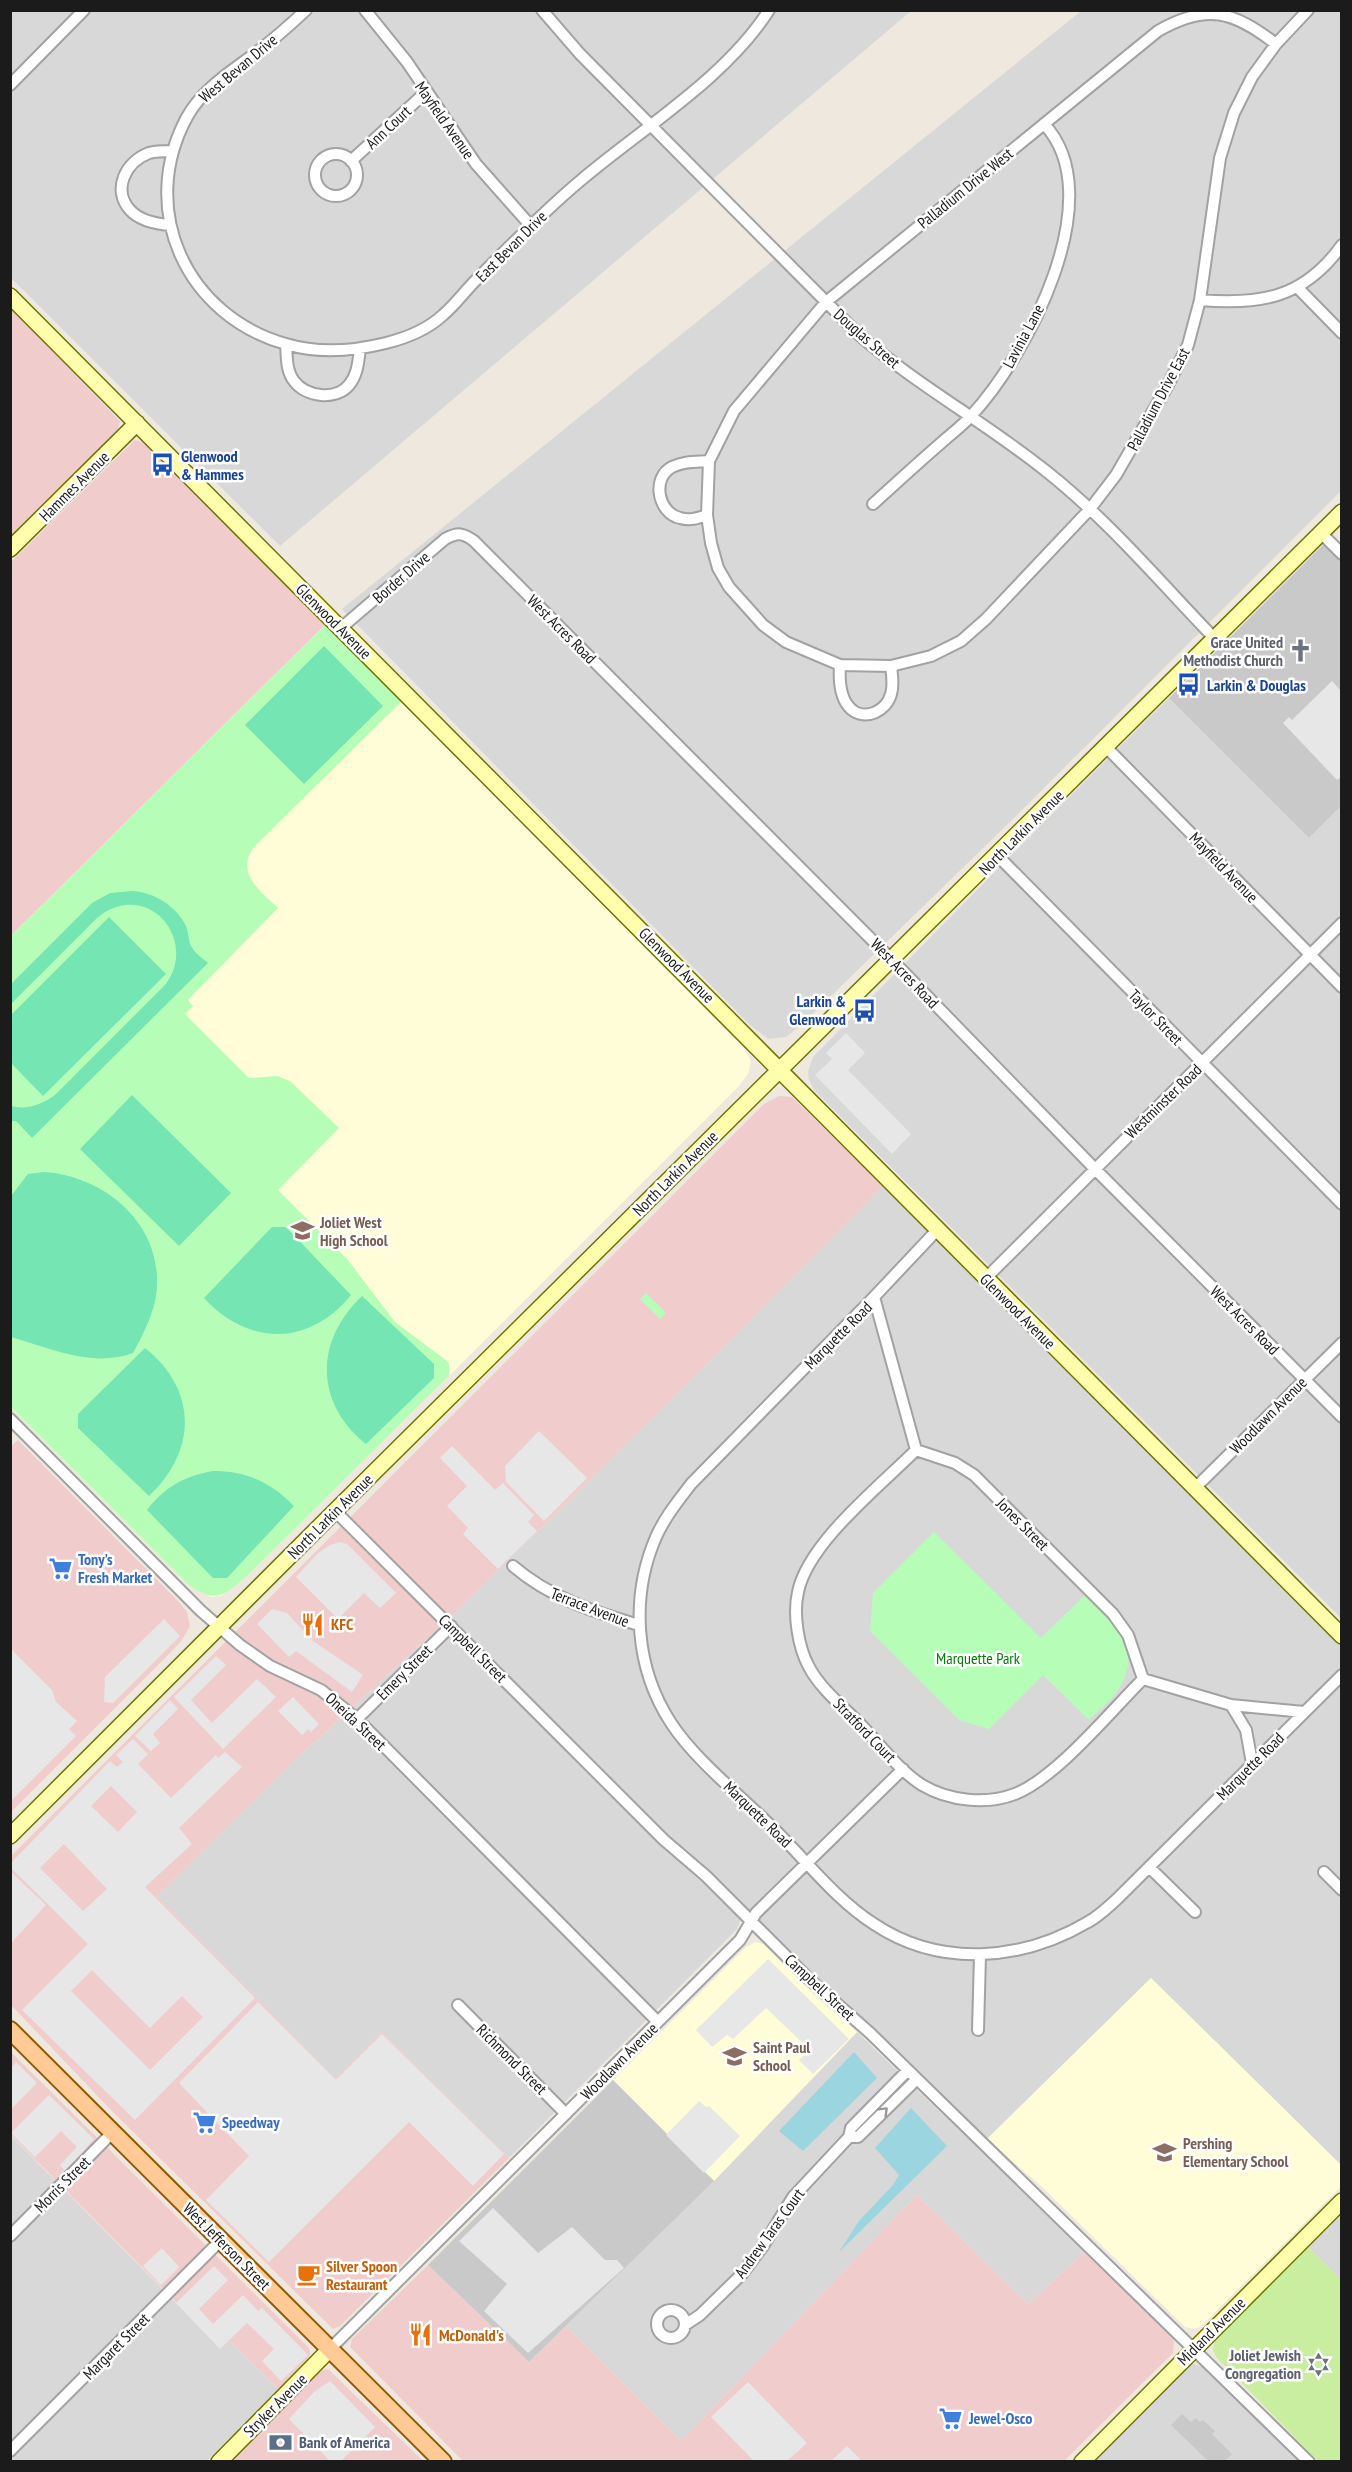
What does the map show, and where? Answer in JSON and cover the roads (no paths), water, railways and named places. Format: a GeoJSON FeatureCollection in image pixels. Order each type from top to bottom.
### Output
{"type":"FeatureCollection","features":[{"type":"Feature","properties":{"kind":"main road","name":"Glenwood Avenue"},"geometry":{"type":"LineString","coordinates":[[10,296],[939,1228],[985,1279],[1196,1487],[1341,1636]]}},
{"type":"Feature","properties":{"kind":"main road","name":"Hammes Avenue"},"geometry":{"type":"LineString","coordinates":[[10,549],[138,423]]}},
{"type":"Feature","properties":{"kind":"main road","name":"North Larkin Avenue"},"geometry":{"type":"LineString","coordinates":[[10,1836],[1341,512]]}},
{"type":"Feature","properties":{"kind":"main road","name":"West Jefferson Street"},"geometry":{"type":"LineString","coordinates":[[10,2030],[443,2462]]}},
{"type":"Feature","properties":{"kind":"main road","name":"Midland Avenue"},"geometry":{"type":"LineString","coordinates":[[1087,2460],[1341,2201]]}},
{"type":"Feature","properties":{"kind":"main road","name":"Stryker Avenue"},"geometry":{"type":"LineString","coordinates":[[219,2462],[330,2349]]}},
{"type":"Feature","properties":{"kind":"street"},"geometry":{"type":"LineString","coordinates":[[12,81],[84,10]]}},
{"type":"Feature","properties":{"kind":"street","name":"West Bevan Drive"},"geometry":{"type":"LineString","coordinates":[[210,299],[193,279],[180,256],[170,225],[166,189],[172,151],[189,114],[204,93],[306,10]]}},
{"type":"Feature","properties":{"kind":"street","name":"Mayfield Avenue"},"geometry":{"type":"LineString","coordinates":[[365,10],[407,62],[476,164],[530,225]]}},
{"type":"Feature","properties":{"kind":"street","name":"Douglas Street"},"geometry":{"type":"LineString","coordinates":[[542,10],[580,54],[826,302],[883,356],[972,416],[1048,472],[1090,509],[1215,639]]}},
{"type":"Feature","properties":{"kind":"street","name":"East Bevan Drive"},"geometry":{"type":"LineString","coordinates":[[210,299],[228,316],[255,332],[286,344],[317,350],[360,349],[388,343],[417,332],[443,316],[530,225],[737,50],[769,10]]}},
{"type":"Feature","properties":{"kind":"street","name":"Palladium Drive East"},"geometry":{"type":"LineString","coordinates":[[743,606],[786,642],[840,665],[891,666],[931,656],[961,641],[1011,595],[1090,509],[1116,476],[1168,385],[1188,345],[1200,300],[1220,158],[1239,104],[1252,77],[1276,44],[1308,10]]}},
{"type":"Feature","properties":{"kind":"street","name":"Palladium Drive West"},"geometry":{"type":"LineString","coordinates":[[743,606],[718,568],[711,543],[707,515],[709,461],[734,411],[826,302],[1158,31],[1178,20],[1198,14],[1228,16],[1255,28],[1276,44]]}},
{"type":"Feature","properties":{"kind":"street","name":"Ann Court"},"geometry":{"type":"LineString","coordinates":[[351,161],[426,92]]}},
{"type":"Feature","properties":{"kind":"street","name":"Lavinia Lane"},"geometry":{"type":"LineString","coordinates":[[873,504],[972,416],[1004,372],[1024,339],[1058,264],[1070,196],[1063,153],[1053,133],[1044,124]]}},
{"type":"Feature","properties":{"kind":"street"},"geometry":{"type":"LineString","coordinates":[[170,225],[155,223],[137,216],[130,210],[121,191],[122,178],[139,158],[151,152],[172,151]]}},
{"type":"Feature","properties":{"kind":"street"},"geometry":{"type":"LineString","coordinates":[[1200,300],[1236,303],[1270,298],[1298,287],[1332,258],[1341,245]]}},
{"type":"Feature","properties":{"kind":"street"},"geometry":{"type":"LineString","coordinates":[[1298,287],[1341,333]]}},
{"type":"Feature","properties":{"kind":"street"},"geometry":{"type":"LineString","coordinates":[[286,344],[287,365],[293,380],[306,392],[315,395],[334,393],[348,387],[356,373],[360,349]]}},
{"type":"Feature","properties":{"kind":"street"},"geometry":{"type":"LineString","coordinates":[[707,515],[691,520],[677,518],[666,509],[659,496],[659,482],[670,468],[684,463],[709,461]]}},
{"type":"Feature","properties":{"kind":"street","name":"Border Drive"},"geometry":{"type":"LineString","coordinates":[[341,628],[445,538],[456,533],[464,534]]}},
{"type":"Feature","properties":{"kind":"street"},"geometry":{"type":"LineString","coordinates":[[1321,533],[1341,554]]}},
{"type":"Feature","properties":{"kind":"street","name":"West Acres Road"},"geometry":{"type":"LineString","coordinates":[[464,534],[474,541],[892,960],[1341,1417]]}},
{"type":"Feature","properties":{"kind":"street"},"geometry":{"type":"LineString","coordinates":[[840,665],[839,680],[844,698],[851,709],[862,714],[875,714],[884,707],[891,696],[891,666]]}},
{"type":"Feature","properties":{"kind":"street","name":"Mayfield Avenue"},"geometry":{"type":"LineString","coordinates":[[1106,747],[1341,987]]}},
{"type":"Feature","properties":{"kind":"street","name":"Taylor Street"},"geometry":{"type":"LineString","coordinates":[[997,855],[1341,1204]]}},
{"type":"Feature","properties":{"kind":"street","name":"Westminster Road"},"geometry":{"type":"LineString","coordinates":[[985,1279],[1341,923]]}},
{"type":"Feature","properties":{"kind":"street","name":"Marquette Road"},"geometry":{"type":"LineString","coordinates":[[939,1228],[691,1484],[670,1510],[656,1537],[644,1572],[639,1602],[639,1625],[645,1665],[671,1723],[693,1749],[807,1861],[846,1903],[873,1924],[901,1940],[929,1949],[980,1955],[1006,1954],[1063,1936],[1091,1921],[1117,1899],[1341,1676]]}},
{"type":"Feature","properties":{"kind":"street"},"geometry":{"type":"LineString","coordinates":[[874,1297],[916,1450]]}},
{"type":"Feature","properties":{"kind":"street","name":"Woodlawn Avenue"},"geometry":{"type":"LineString","coordinates":[[1196,1487],[1341,1343]]}},
{"type":"Feature","properties":{"kind":"street","name":"Oneida Street"},"geometry":{"type":"LineString","coordinates":[[10,1419],[219,1627],[261,1660],[321,1690],[357,1719],[658,2022]]}},
{"type":"Feature","properties":{"kind":"street","name":"Jones Street"},"geometry":{"type":"LineString","coordinates":[[916,1450],[955,1463],[974,1475],[1113,1614],[1128,1635],[1143,1679]]}},
{"type":"Feature","properties":{"kind":"street","name":"Stratford Court"},"geometry":{"type":"LineString","coordinates":[[916,1450],[825,1540],[807,1567],[798,1592],[796,1617],[801,1647],[809,1668],[826,1689],[903,1769],[922,1785],[968,1800],[991,1800],[1014,1794],[1035,1784],[1055,1768],[1143,1679]]}},
{"type":"Feature","properties":{"kind":"street","name":"Campbell Street"},"geometry":{"type":"LineString","coordinates":[[335,1511],[664,1840],[706,1876],[751,1922],[1195,2348],[1309,2462]]}},
{"type":"Feature","properties":{"kind":"street","name":"Terrace Avenue"},"geometry":{"type":"LineString","coordinates":[[513,1566],[533,1583],[552,1594],[639,1625]]}},
{"type":"Feature","properties":{"kind":"street","name":"Emery Street"},"geometry":{"type":"LineString","coordinates":[[357,1719],[451,1626]]}},
{"type":"Feature","properties":{"kind":"street"},"geometry":{"type":"LineString","coordinates":[[1143,1679],[1231,1706],[1304,1712]]}},
{"type":"Feature","properties":{"kind":"street"},"geometry":{"type":"LineString","coordinates":[[1231,1706],[1246,1730],[1252,1763]]}},
{"type":"Feature","properties":{"kind":"street","name":"Woodlawn Avenue"},"geometry":{"type":"LineString","coordinates":[[330,2349],[740,1940],[758,1911],[903,1769]]}},
{"type":"Feature","properties":{"kind":"street"},"geometry":{"type":"LineString","coordinates":[[1149,1867],[1195,1911]]}},
{"type":"Feature","properties":{"kind":"street"},"geometry":{"type":"LineString","coordinates":[[1324,1872],[1341,1890]]}},
{"type":"Feature","properties":{"kind":"street"},"geometry":{"type":"LineString","coordinates":[[978,2030],[980,1955]]}},
{"type":"Feature","properties":{"kind":"street","name":"Richmond Street"},"geometry":{"type":"LineString","coordinates":[[458,2004],[566,2114]]}},
{"type":"Feature","properties":{"kind":"street","name":"Andrew Taras Court"},"geometry":{"type":"LineString","coordinates":[[685,2325],[699,2315],[742,2274],[763,2246],[793,2197],[849,2137],[851,2128],[907,2071]]}},
{"type":"Feature","properties":{"kind":"street","name":"Andrew Taras Court"},"geometry":{"type":"LineString","coordinates":[[849,2137],[858,2137],[916,2080]]}},
{"type":"Feature","properties":{"kind":"street","name":"Morris Street"},"geometry":{"type":"LineString","coordinates":[[10,2236],[112,2132]]}},
{"type":"Feature","properties":{"kind":"street","name":"Margaret Street"},"geometry":{"type":"LineString","coordinates":[[10,2451],[221,2241]]}},
{"type":"Feature","properties":{"kind":"water"},"geometry":{"type":"Polygon","coordinates":[[[854,2052],[877,2078],[803,2151],[779,2131],[854,2052]]]}},
{"type":"Feature","properties":{"kind":"water"},"geometry":{"type":"Polygon","coordinates":[[[911,2108],[947,2146],[839,2252],[859,2221],[893,2185],[899,2175],[875,2148],[911,2108]]]}},
{"type":"Feature","properties":{"kind":"place","name":"Glenwood & Hammes"},"geometry":{"type":"Point","coordinates":[163,465]}},
{"type":"Feature","properties":{"kind":"place","name":"Grace United Methodist Church"},"geometry":{"type":"Point","coordinates":[1301,651]}},
{"type":"Feature","properties":{"kind":"place","name":"Larkin & Douglas"},"geometry":{"type":"Point","coordinates":[1189,685]}},
{"type":"Feature","properties":{"kind":"place","name":"Larkin & Glenwood"},"geometry":{"type":"Point","coordinates":[864,1010]}},
{"type":"Feature","properties":{"kind":"place","name":"Joliet West High School"},"geometry":{"type":"Point","coordinates":[302,1231]}},
{"type":"Feature","properties":{"kind":"place","name":"Tony's Fresh Market"},"geometry":{"type":"Point","coordinates":[60,1568]}},
{"type":"Feature","properties":{"kind":"place","name":"KFC"},"geometry":{"type":"Point","coordinates":[313,1624]}},
{"type":"Feature","properties":{"kind":"place","name":"Saint Paul School"},"geometry":{"type":"Point","coordinates":[735,2056]}},
{"type":"Feature","properties":{"kind":"place","name":"Speedway"},"geometry":{"type":"Point","coordinates":[204,2122]}},
{"type":"Feature","properties":{"kind":"place","name":"Pershing Elementary School"},"geometry":{"type":"Point","coordinates":[1165,2152]}},
{"type":"Feature","properties":{"kind":"place","name":"Silver Spoon Restaurant"},"geometry":{"type":"Point","coordinates":[308,2275]}},
{"type":"Feature","properties":{"kind":"place","name":"McDonald's"},"geometry":{"type":"Point","coordinates":[421,2335]}},
{"type":"Feature","properties":{"kind":"place","name":"Joliet Jewish Congregation"},"geometry":{"type":"Point","coordinates":[1319,2364]}},
{"type":"Feature","properties":{"kind":"place","name":"Jewel-Osco"},"geometry":{"type":"Point","coordinates":[951,2418]}},
{"type":"Feature","properties":{"kind":"place","name":"Bank of America"},"geometry":{"type":"Point","coordinates":[281,2442]}},
{"type":"Feature","properties":{"kind":"park label","name":"Marquette Park"},"geometry":{"type":"Point","coordinates":[978,1658]}}]}
